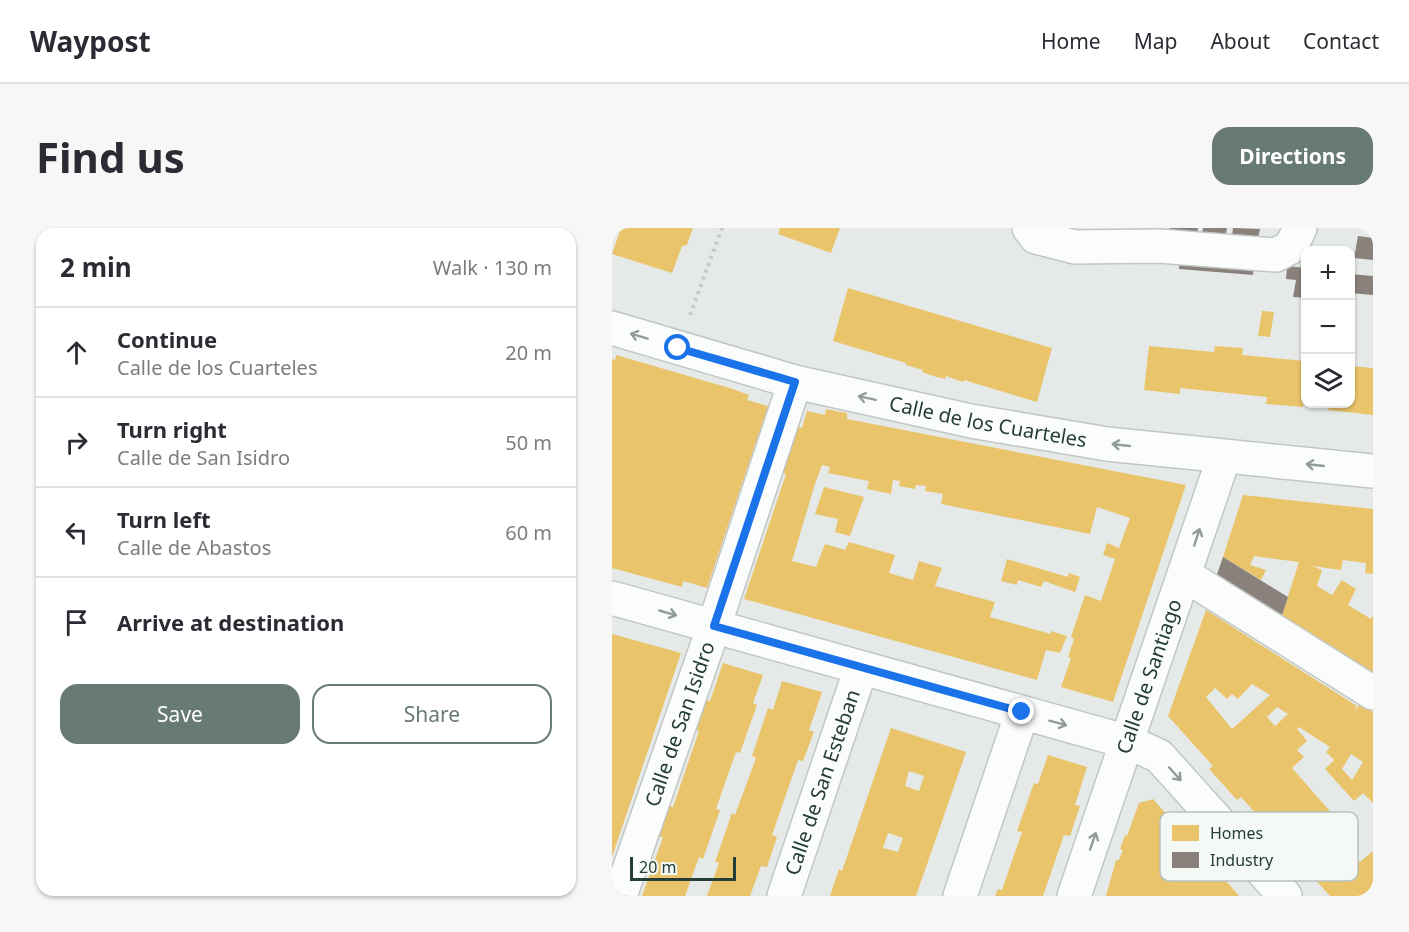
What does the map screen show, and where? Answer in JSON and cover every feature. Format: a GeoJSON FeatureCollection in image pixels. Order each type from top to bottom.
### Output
{"type":"FeatureCollection","features":[{"type":"Feature","properties":{"kind":"street"},"geometry":{"type":"LineString","coordinates":[[1029,228],[1036,237],[1075,247],[1159,246],[1276,255],[1291,248],[1300,228]]}},
{"type":"Feature","properties":{"kind":"street","name":"Calle de los Cuarteles"},"geometry":{"type":"LineString","coordinates":[[612,328],[795,382],[971,421],[1107,444],[1373,471]]}},
{"type":"Feature","properties":{"kind":"street","name":"Calle de San Isidro"},"geometry":{"type":"LineString","coordinates":[[620,896],[714,626],[795,382]]}},
{"type":"Feature","properties":{"kind":"street","name":"Calle de Santiago"},"geometry":{"type":"LineString","coordinates":[[1074,896],[1224,457]]}},
{"type":"Feature","properties":{"kind":"street"},"geometry":{"type":"LineString","coordinates":[[1185,575],[1373,693]]}},
{"type":"Feature","properties":{"kind":"street"},"geometry":{"type":"LineString","coordinates":[[612,598],[1128,742],[1159,756],[1209,812]]}},
{"type":"Feature","properties":{"kind":"street","name":"Calle de San Esteban"},"geometry":{"type":"LineString","coordinates":[[784,896],[861,668]]}},
{"type":"Feature","properties":{"kind":"street"},"geometry":{"type":"LineString","coordinates":[[960,896],[1022,712]]}},
{"type":"Feature","properties":{"kind":"street"},"geometry":{"type":"LineString","coordinates":[[1272,881],[1285,896]]}},
{"type":"Feature","properties":{"kind":"path"},"geometry":{"type":"LineString","coordinates":[[678,348],[722,228]]}},
{"type":"Feature","properties":{"kind":"building: Homes"},"geometry":{"type":"Polygon","coordinates":[[[621,228],[693,228],[687,245],[682,246],[672,273],[612,254],[621,228]]]}},
{"type":"Feature","properties":{"kind":"building: Homes"},"geometry":{"type":"Polygon","coordinates":[[[780,228],[840,228],[831,253],[778,234],[780,228]]]}},
{"type":"Feature","properties":{"kind":"building: Homes"},"geometry":{"type":"Polygon","coordinates":[[[848,288],[1052,348],[1037,402],[964,380],[963,382],[946,376],[945,379],[933,376],[906,365],[906,363],[833,341],[848,288]]]}},
{"type":"Feature","properties":{"kind":"building: Homes"},"geometry":{"type":"Polygon","coordinates":[[[1262,311],[1274,312],[1270,337],[1258,336],[1262,311]]]}},
{"type":"Feature","properties":{"kind":"building: Homes"},"geometry":{"type":"Polygon","coordinates":[[[1149,346],[1214,352],[1215,346],[1243,348],[1242,355],[1301,361],[1301,407],[1266,404],[1267,397],[1180,388],[1180,394],[1144,390],[1149,346]]]}},
{"type":"Feature","properties":{"kind":"building: Homes"},"geometry":{"type":"Polygon","coordinates":[[[616,355],[733,389],[749,395],[747,400],[768,406],[707,588],[683,581],[682,587],[612,568],[612,359],[615,360],[616,355]]]}},
{"type":"Feature","properties":{"kind":"building: Homes"},"geometry":{"type":"Polygon","coordinates":[[[1355,366],[1373,368],[1373,415],[1328,410],[1328,408],[1355,408],[1355,366]]]}},
{"type":"Feature","properties":{"kind":"building: Homes"},"geometry":{"type":"Polygon","coordinates":[[[826,409],[847,413],[847,419],[1186,485],[1113,702],[1061,687],[1071,658],[1068,657],[1074,639],[1071,637],[1085,595],[1101,601],[1115,559],[1103,555],[1107,543],[1119,548],[1130,518],[1097,507],[1090,534],[941,504],[943,494],[925,491],[926,486],[916,485],[915,489],[899,486],[900,481],[893,480],[891,494],[867,489],[869,481],[828,473],[830,467],[822,465],[815,484],[792,561],[816,567],[825,544],[845,550],[849,542],[895,555],[889,573],[913,580],[919,561],[942,568],[935,586],[995,602],[990,617],[1051,634],[1051,631],[1067,636],[1060,653],[1046,650],[1037,680],[744,599],[786,474],[781,472],[796,426],[802,428],[807,411],[825,415],[826,409]]]}},
{"type":"Feature","properties":{"kind":"building: Homes"},"geometry":{"type":"Polygon","coordinates":[[[824,487],[864,497],[850,536],[835,532],[838,519],[815,514],[824,487]]]}},
{"type":"Feature","properties":{"kind":"building: Homes"},"geometry":{"type":"Polygon","coordinates":[[[1243,495],[1373,509],[1373,574],[1365,573],[1366,563],[1343,560],[1341,570],[1312,566],[1322,570],[1317,586],[1332,595],[1342,580],[1356,589],[1348,605],[1371,619],[1373,615],[1373,675],[1281,618],[1299,562],[1254,556],[1250,565],[1266,570],[1261,580],[1223,557],[1243,495]]]}},
{"type":"Feature","properties":{"kind":"building: Homes"},"geometry":{"type":"Polygon","coordinates":[[[1007,559],[1068,577],[1069,573],[1080,577],[1075,592],[1044,581],[1041,587],[1018,580],[1017,585],[1001,581],[1007,559]]]}},
{"type":"Feature","properties":{"kind":"building: Homes"},"geometry":{"type":"Polygon","coordinates":[[[1206,610],[1357,706],[1354,712],[1360,704],[1373,712],[1373,803],[1363,793],[1354,801],[1325,769],[1334,760],[1326,752],[1330,747],[1299,727],[1297,729],[1307,741],[1297,750],[1304,757],[1292,768],[1331,812],[1254,812],[1241,797],[1237,800],[1209,769],[1213,766],[1168,716],[1206,610]],[[1252,684],[1238,699],[1232,694],[1227,699],[1215,688],[1206,697],[1232,729],[1270,695],[1252,684]],[[1277,707],[1267,717],[1275,726],[1288,714],[1277,707]],[[1351,754],[1342,769],[1352,780],[1363,762],[1351,754]]]}},
{"type":"Feature","properties":{"kind":"building: Homes"},"geometry":{"type":"Polygon","coordinates":[[[612,634],[681,653],[612,857],[612,634]]]}},
{"type":"Feature","properties":{"kind":"building: Homes"},"geometry":{"type":"Polygon","coordinates":[[[723,663],[763,675],[753,703],[757,705],[740,753],[736,752],[726,780],[716,809],[720,810],[703,859],[699,857],[685,896],[642,896],[663,837],[657,836],[668,805],[673,807],[699,731],[694,730],[705,700],[710,701],[723,663]]]}},
{"type":"Feature","properties":{"kind":"building: Homes"},"geometry":{"type":"Polygon","coordinates":[[[782,681],[822,692],[809,730],[814,732],[803,761],[798,760],[772,835],[777,837],[767,867],[761,866],[750,896],[707,896],[719,863],[715,862],[732,813],[735,815],[756,758],[752,756],[768,708],[773,710],[782,681]]]}},
{"type":"Feature","properties":{"kind":"building: Homes"},"geometry":{"type":"Polygon","coordinates":[[[891,728],[966,752],[916,896],[830,896],[839,869],[842,871],[891,728]],[[909,771],[905,786],[919,791],[924,776],[909,771]],[[888,833],[883,848],[898,852],[903,838],[888,833]]]}},
{"type":"Feature","properties":{"kind":"building: Homes"},"geometry":{"type":"Polygon","coordinates":[[[1048,755],[1087,767],[1075,805],[1080,806],[1070,836],[1064,835],[1043,896],[995,896],[998,889],[1002,890],[1022,832],[1017,831],[1034,783],[1038,784],[1048,755]]]}},
{"type":"Feature","properties":{"kind":"building: Homes"},"geometry":{"type":"Polygon","coordinates":[[[1153,799],[1164,812],[1160,812],[1160,881],[1226,881],[1239,896],[1106,896],[1116,860],[1119,860],[1123,850],[1120,849],[1139,803],[1153,799]]]}},
{"type":"Feature","properties":{"kind":"building: Homes"},"geometry":{"type":"Polygon","coordinates":[[[1373,851],[1373,896],[1330,896],[1317,881],[1358,881],[1358,860],[1360,862],[1373,851]]]}},
{"type":"Feature","properties":{"kind":"building: Industry"},"geometry":{"type":"Polygon","coordinates":[[[1170,228],[1198,228],[1196,242],[1167,239],[1170,228]]]}},
{"type":"Feature","properties":{"kind":"building: Industry"},"geometry":{"type":"Polygon","coordinates":[[[1203,228],[1227,228],[1224,245],[1200,242],[1203,228]]]}},
{"type":"Feature","properties":{"kind":"building: Industry"},"geometry":{"type":"Polygon","coordinates":[[[1233,228],[1260,229],[1256,248],[1231,245],[1233,228]]]}},
{"type":"Feature","properties":{"kind":"building: Industry"},"geometry":{"type":"Polygon","coordinates":[[[1358,236],[1373,238],[1373,260],[1355,258],[1358,236]]]}},
{"type":"Feature","properties":{"kind":"building: Industry"},"geometry":{"type":"Polygon","coordinates":[[[1180,256],[1254,264],[1253,275],[1179,269],[1180,256]]]}},
{"type":"Feature","properties":{"kind":"building: Industry"},"geometry":{"type":"Polygon","coordinates":[[[1287,266],[1301,267],[1301,298],[1293,297],[1296,280],[1286,279],[1287,266]]]}},
{"type":"Feature","properties":{"kind":"building: Industry"},"geometry":{"type":"Polygon","coordinates":[[[1355,274],[1373,276],[1373,295],[1355,293],[1355,274]]]}},
{"type":"Feature","properties":{"kind":"building: Industry"},"geometry":{"type":"Polygon","coordinates":[[[1223,557],[1288,597],[1281,618],[1216,577],[1223,557]]]}},
{"type":"Feature","properties":{"kind":"route"},"geometry":{"type":"LineString","coordinates":[[678,348],[795,382],[714,626],[1022,712]]}}]}
